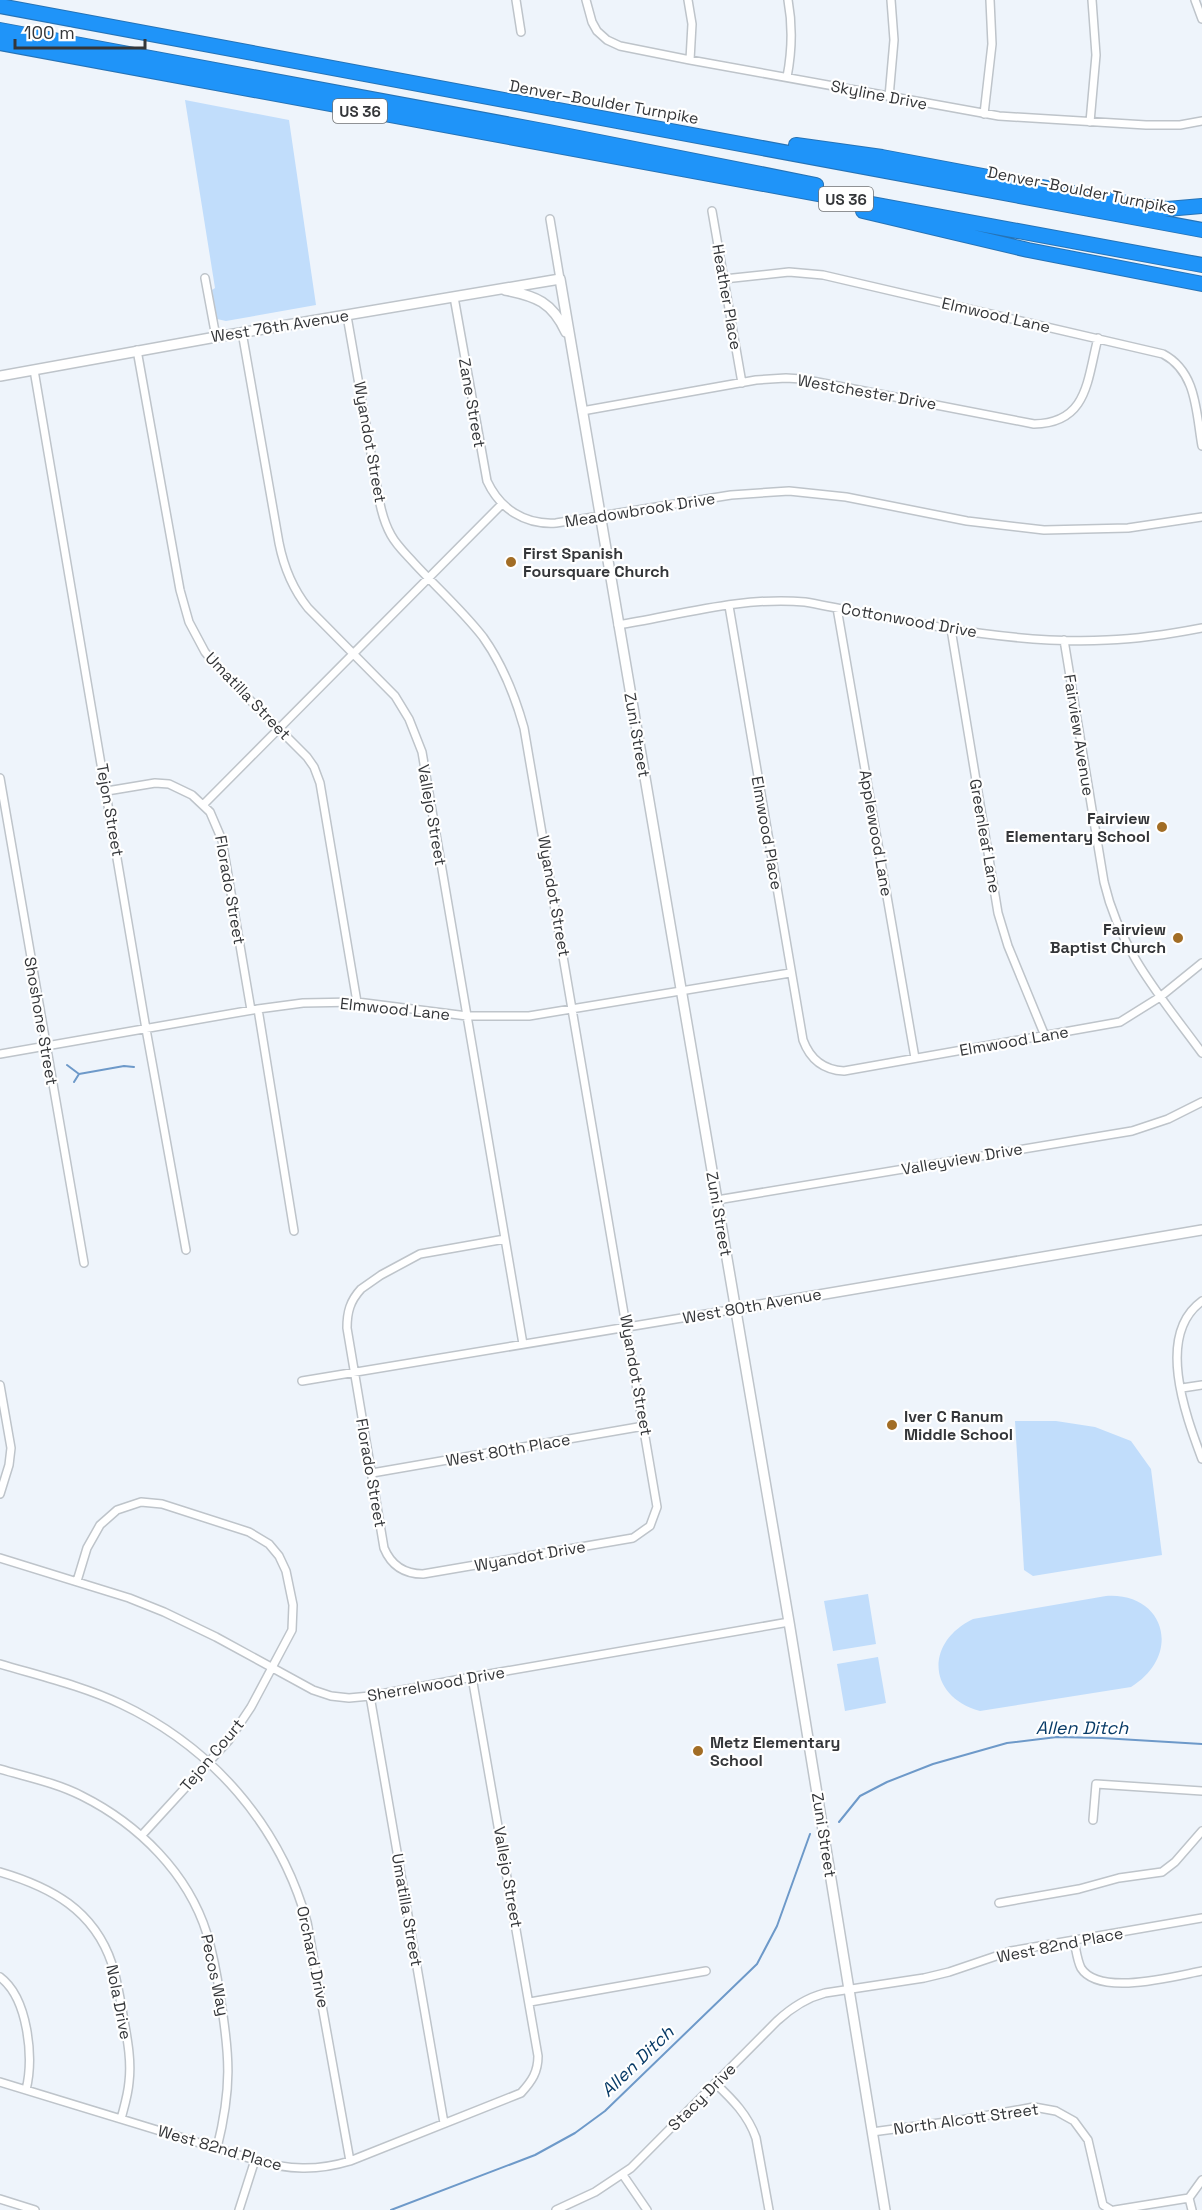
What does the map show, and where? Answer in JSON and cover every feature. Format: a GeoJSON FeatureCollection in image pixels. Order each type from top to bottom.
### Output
{"type":"FeatureCollection","features":[{"type":"Feature","properties":{"kind":"highway","name":"Denver–Boulder Turnpike"},"geometry":{"type":"LineString","coordinates":[[1,6],[1202,230]]}},
{"type":"Feature","properties":{"kind":"highway"},"geometry":{"type":"LineString","coordinates":[[0,30],[694,160],[857,194],[982,225]]}},
{"type":"Feature","properties":{"kind":"highway","name":"US 36"},"geometry":{"type":"LineString","coordinates":[[4,44],[1202,265]]}},
{"type":"Feature","properties":{"kind":"highway"},"geometry":{"type":"LineString","coordinates":[[622,122],[864,154],[1149,207],[1202,206]]}},
{"type":"Feature","properties":{"kind":"highway"},"geometry":{"type":"LineString","coordinates":[[710,175],[1005,245],[1202,285]]}},
{"type":"Feature","properties":{"kind":"highway"},"geometry":{"type":"LineString","coordinates":[[1006,193],[1202,237]]}},
{"type":"Feature","properties":{"kind":"street"},"geometry":{"type":"LineString","coordinates":[[516,0],[521,32]]}},
{"type":"Feature","properties":{"kind":"street","name":"Skyline Drive"},"geometry":{"type":"LineString","coordinates":[[586,0],[592,22],[597,31],[607,40],[620,46],[690,60],[984,114],[1170,126],[1202,121]]}},
{"type":"Feature","properties":{"kind":"street"},"geometry":{"type":"LineString","coordinates":[[688,0],[692,24],[690,60]]}},
{"type":"Feature","properties":{"kind":"street"},"geometry":{"type":"LineString","coordinates":[[788,0],[792,33],[788,77]]}},
{"type":"Feature","properties":{"kind":"street"},"geometry":{"type":"LineString","coordinates":[[889,97],[894,40],[891,0]]}},
{"type":"Feature","properties":{"kind":"street"},"geometry":{"type":"LineString","coordinates":[[984,114],[992,44],[990,0]]}},
{"type":"Feature","properties":{"kind":"street"},"geometry":{"type":"LineString","coordinates":[[1090,122],[1096,56],[1092,0]]}},
{"type":"Feature","properties":{"kind":"street"},"geometry":{"type":"LineString","coordinates":[[1195,0],[1202,19]]}},
{"type":"Feature","properties":{"kind":"street","name":"Heather Place"},"geometry":{"type":"LineString","coordinates":[[712,211],[742,382]]}},
{"type":"Feature","properties":{"kind":"street","name":"Zuni Street"},"geometry":{"type":"LineString","coordinates":[[550,219],[789,1622],[885,2210]]}},
{"type":"Feature","properties":{"kind":"street","name":"Elmwood Lane"},"geometry":{"type":"LineString","coordinates":[[724,279],[780,273],[823,275],[1163,354],[1181,368],[1192,389],[1202,446]]}},
{"type":"Feature","properties":{"kind":"street"},"geometry":{"type":"LineString","coordinates":[[205,278],[216,337]]}},
{"type":"Feature","properties":{"kind":"street","name":"West 76th Avenue"},"geometry":{"type":"LineString","coordinates":[[0,376],[137,350],[560,279]]}},
{"type":"Feature","properties":{"kind":"street"},"geometry":{"type":"LineString","coordinates":[[499,289],[524,294],[542,301],[558,317],[570,342]]}},
{"type":"Feature","properties":{"kind":"street","name":"Zane Street"},"geometry":{"type":"LineString","coordinates":[[454,297],[484,475],[502,504]]}},
{"type":"Feature","properties":{"kind":"street","name":"Wyandot Street"},"geometry":{"type":"LineString","coordinates":[[347,316],[385,521],[398,546],[484,639],[500,665],[516,701],[531,761],[628,1327],[657,1499],[654,1519]]}},
{"type":"Feature","properties":{"kind":"street","name":"Vallejo Street"},"geometry":{"type":"LineString","coordinates":[[242,332],[286,573],[308,608],[395,696],[409,719],[419,745],[523,1344]]}},
{"type":"Feature","properties":{"kind":"street","name":"Westchester Drive"},"geometry":{"type":"LineString","coordinates":[[582,411],[772,378],[802,379],[1022,422],[1044,424],[1063,418],[1078,405],[1085,389],[1098,339]]}},
{"type":"Feature","properties":{"kind":"street","name":"Umatilla Street"},"geometry":{"type":"LineString","coordinates":[[137,350],[180,590],[189,622],[212,661],[307,757],[314,767],[318,777],[357,1002]]}},
{"type":"Feature","properties":{"kind":"street","name":"Tejon Street"},"geometry":{"type":"LineString","coordinates":[[34,370],[186,1251]]}},
{"type":"Feature","properties":{"kind":"street","name":"Meadowbrook Drive"},"geometry":{"type":"LineString","coordinates":[[502,504],[521,517],[534,522],[556,524],[731,495],[789,491],[846,497],[967,520],[1044,530],[1128,528],[1202,517]]}},
{"type":"Feature","properties":{"kind":"street"},"geometry":{"type":"LineString","coordinates":[[204,804],[502,504]]}},
{"type":"Feature","properties":{"kind":"street","name":"Cottonwood Drive"},"geometry":{"type":"LineString","coordinates":[[618,625],[753,602],[784,600],[951,629],[1064,640],[1130,639],[1202,628]]}},
{"type":"Feature","properties":{"kind":"street","name":"Elmwood Place"},"geometry":{"type":"LineString","coordinates":[[729,606],[790,973],[803,1040],[812,1058]]}},
{"type":"Feature","properties":{"kind":"street","name":"Applewood Lane"},"geometry":{"type":"LineString","coordinates":[[837,608],[915,1058]]}},
{"type":"Feature","properties":{"kind":"street","name":"Greenleaf Lane"},"geometry":{"type":"LineString","coordinates":[[951,629],[998,913],[1008,946],[1045,1036]]}},
{"type":"Feature","properties":{"kind":"street","name":"Fairview Avenue"},"geometry":{"type":"LineString","coordinates":[[1064,640],[1107,897],[1120,934],[1131,955],[1202,1053]]}},
{"type":"Feature","properties":{"kind":"street","name":"Shoshone Street"},"geometry":{"type":"LineString","coordinates":[[0,778],[84,1263]]}},
{"type":"Feature","properties":{"kind":"street","name":"Florado Street"},"geometry":{"type":"LineString","coordinates":[[107,791],[155,783],[169,784],[192,795],[204,804],[216,822],[222,840],[294,1231]]}},
{"type":"Feature","properties":{"kind":"street","name":"Elmwood Lane"},"geometry":{"type":"LineString","coordinates":[[812,1058],[827,1068],[844,1071],[1120,1022],[1161,997],[1202,963]]}},
{"type":"Feature","properties":{"kind":"street","name":"Elmwood Lane"},"geometry":{"type":"LineString","coordinates":[[0,1053],[254,1010],[318,1002],[357,1002],[467,1016],[529,1016],[790,973]]}},
{"type":"Feature","properties":{"kind":"street","name":"Valleyview Drive"},"geometry":{"type":"LineString","coordinates":[[717,1200],[1132,1131],[1168,1119],[1202,1102]]}},
{"type":"Feature","properties":{"kind":"street","name":"West 80th Avenue"},"geometry":{"type":"LineString","coordinates":[[302,1381],[1202,1230]]}},
{"type":"Feature","properties":{"kind":"street"},"geometry":{"type":"LineString","coordinates":[[354,1373],[347,1318],[350,1305],[361,1289],[381,1275],[420,1254],[505,1239]]}},
{"type":"Feature","properties":{"kind":"street"},"geometry":{"type":"LineString","coordinates":[[1202,1301],[1184,1322],[1176,1347],[1190,1427],[1202,1460]]}},
{"type":"Feature","properties":{"kind":"street","name":"Florado Street"},"geometry":{"type":"LineString","coordinates":[[354,1373],[384,1548],[399,1568]]}},
{"type":"Feature","properties":{"kind":"street"},"geometry":{"type":"LineString","coordinates":[[0,1385],[11,1448],[9,1465],[0,1494]]}},
{"type":"Feature","properties":{"kind":"street"},"geometry":{"type":"LineString","coordinates":[[1182,1388],[1202,1385]]}},
{"type":"Feature","properties":{"kind":"street","name":"West 80th Place"},"geometry":{"type":"LineString","coordinates":[[372,1473],[644,1426]]}},
{"type":"Feature","properties":{"kind":"street","name":"Tejon Court"},"geometry":{"type":"LineString","coordinates":[[76,1581],[87,1548],[100,1525],[117,1510],[129,1505],[153,1502],[249,1532],[269,1544],[282,1562],[288,1579],[293,1605],[292,1630],[240,1726],[142,1835]]}},
{"type":"Feature","properties":{"kind":"street","name":"Wyandot Drive"},"geometry":{"type":"LineString","coordinates":[[399,1568],[423,1574],[626,1540],[645,1532],[654,1519]]}},
{"type":"Feature","properties":{"kind":"street","name":"Sherrelwood Drive"},"geometry":{"type":"LineString","coordinates":[[0,1558],[129,1598],[165,1612],[303,1686],[323,1694],[349,1698],[789,1622]]}},
{"type":"Feature","properties":{"kind":"street","name":"Orchard Drive"},"geometry":{"type":"LineString","coordinates":[[0,1664],[86,1690],[121,1704],[169,1730],[209,1761],[241,1794],[257,1815],[288,1870],[302,1902],[317,1969],[350,2161]]}},
{"type":"Feature","properties":{"kind":"street","name":"Vallejo Street"},"geometry":{"type":"LineString","coordinates":[[472,1677],[530,2002],[538,2056],[534,2078]]}},
{"type":"Feature","properties":{"kind":"street","name":"Umatilla Street"},"geometry":{"type":"LineString","coordinates":[[370,1696],[444,2123]]}},
{"type":"Feature","properties":{"kind":"street","name":"Pecos Way"},"geometry":{"type":"LineString","coordinates":[[0,1769],[81,1795],[114,1814],[142,1835],[184,1886],[206,1932],[228,2041],[230,2067],[227,2104],[217,2148]]}},
{"type":"Feature","properties":{"kind":"street"},"geometry":{"type":"LineString","coordinates":[[1093,1820],[1096,1784],[1202,1791]]}},
{"type":"Feature","properties":{"kind":"street"},"geometry":{"type":"LineString","coordinates":[[999,1903],[1079,1889],[1119,1878],[1162,1872],[1175,1862],[1202,1831]]}},
{"type":"Feature","properties":{"kind":"street","name":"Nola Drive"},"geometry":{"type":"LineString","coordinates":[[0,1872],[31,1881],[63,1899],[90,1924],[109,1956],[116,1977],[124,2020],[130,2069],[121,2118]]}},
{"type":"Feature","properties":{"kind":"street","name":"West 82nd Place"},"geometry":{"type":"LineString","coordinates":[[849,1990],[949,1972],[1011,1951],[1202,1918]]}},
{"type":"Feature","properties":{"kind":"street"},"geometry":{"type":"LineString","coordinates":[[1074,1941],[1082,1968],[1092,1978],[1098,1980],[1122,1983],[1202,1971]]}},
{"type":"Feature","properties":{"kind":"street"},"geometry":{"type":"LineString","coordinates":[[530,2002],[706,1971]]}},
{"type":"Feature","properties":{"kind":"street"},"geometry":{"type":"LineString","coordinates":[[0,1977],[15,1992],[24,2022],[30,2066],[26,2090]]}},
{"type":"Feature","properties":{"kind":"street","name":"Stacy Drive"},"geometry":{"type":"LineString","coordinates":[[556,2210],[595,2192],[623,2175],[777,2021],[797,2005],[819,1995],[849,1990]]}},
{"type":"Feature","properties":{"kind":"street","name":"West 82nd Place"},"geometry":{"type":"LineString","coordinates":[[0,2082],[255,2160],[297,2169],[332,2166],[350,2161],[514,2097],[534,2078]]}},
{"type":"Feature","properties":{"kind":"street"},"geometry":{"type":"LineString","coordinates":[[716,2083],[737,2104],[752,2127],[756,2138],[768,2210]]}},
{"type":"Feature","properties":{"kind":"street","name":"North Alcott Street"},"geometry":{"type":"LineString","coordinates":[[872,2132],[1034,2108],[1056,2111],[1074,2121],[1088,2140],[1103,2205],[1113,2210]]}},
{"type":"Feature","properties":{"kind":"street"},"geometry":{"type":"LineString","coordinates":[[239,2210],[255,2160]]}},
{"type":"Feature","properties":{"kind":"street"},"geometry":{"type":"LineString","coordinates":[[623,2175],[647,2210]]}},
{"type":"Feature","properties":{"kind":"street"},"geometry":{"type":"LineString","coordinates":[[1192,2210],[1190,2198],[1202,2180]]}},
{"type":"Feature","properties":{"kind":"street"},"geometry":{"type":"LineString","coordinates":[[1113,2210],[1190,2198]]}},
{"type":"Feature","properties":{"kind":"street"},"geometry":{"type":"LineString","coordinates":[[0,2199],[35,2210]]}},
{"type":"Feature","properties":{"kind":"shaded area"},"geometry":{"type":"Polygon","coordinates":[[[185,100],[289,120],[316,305],[226,321],[217,319],[212,290],[215,288],[185,100]]]}},
{"type":"Feature","properties":{"kind":"shaded area"},"geometry":{"type":"Polygon","coordinates":[[[1015,1421],[1056,1421],[1095,1427],[1131,1441],[1151,1469],[1162,1555],[1033,1576],[1024,1570],[1015,1421]]]}},
{"type":"Feature","properties":{"kind":"shaded area"},"geometry":{"type":"Polygon","coordinates":[[[868,1594],[876,1644],[833,1651],[824,1601],[868,1594]]]}},
{"type":"Feature","properties":{"kind":"shaded area"},"geometry":{"type":"Polygon","coordinates":[[[1106,1596],[1126,1597],[1142,1604],[1154,1615],[1160,1628],[1161,1643],[1157,1659],[1147,1674],[1131,1687],[980,1711],[963,1704],[950,1694],[942,1682],[939,1669],[940,1655],[946,1642],[957,1629],[973,1619],[1106,1596]]]}},
{"type":"Feature","properties":{"kind":"shaded area"},"geometry":{"type":"Polygon","coordinates":[[[878,1657],[886,1703],[845,1711],[837,1664],[878,1657]]]}},
{"type":"Feature","properties":{"kind":"waterway"},"geometry":{"type":"LineString","coordinates":[[67,1065],[79,1074],[124,1066],[134,1067]]}},
{"type":"Feature","properties":{"kind":"waterway"},"geometry":{"type":"LineString","coordinates":[[74,1082],[79,1074]]}},
{"type":"Feature","properties":{"kind":"waterway","name":"Allen Ditch"},"geometry":{"type":"LineString","coordinates":[[839,1822],[860,1796],[887,1782],[933,1764],[1007,1743],[1057,1737],[1202,1744]]}},
{"type":"Feature","properties":{"kind":"waterway","name":"Allen Ditch"},"geometry":{"type":"LineString","coordinates":[[391,2210],[535,2155],[575,2133],[605,2111],[757,1964],[777,1926],[810,1834]]}},
{"type":"Feature","properties":{"kind":"place","name":"First Spanish Foursquare Church"},"geometry":{"type":"Point","coordinates":[511,562]}},
{"type":"Feature","properties":{"kind":"place","name":"Fairview Elementary School"},"geometry":{"type":"Point","coordinates":[1162,827]}},
{"type":"Feature","properties":{"kind":"place","name":"Fairview Baptist Church"},"geometry":{"type":"Point","coordinates":[1178,938]}},
{"type":"Feature","properties":{"kind":"place","name":"Iver C Ranum Middle School"},"geometry":{"type":"Point","coordinates":[892,1425]}},
{"type":"Feature","properties":{"kind":"place","name":"Metz Elementary School"},"geometry":{"type":"Point","coordinates":[698,1751]}}]}
